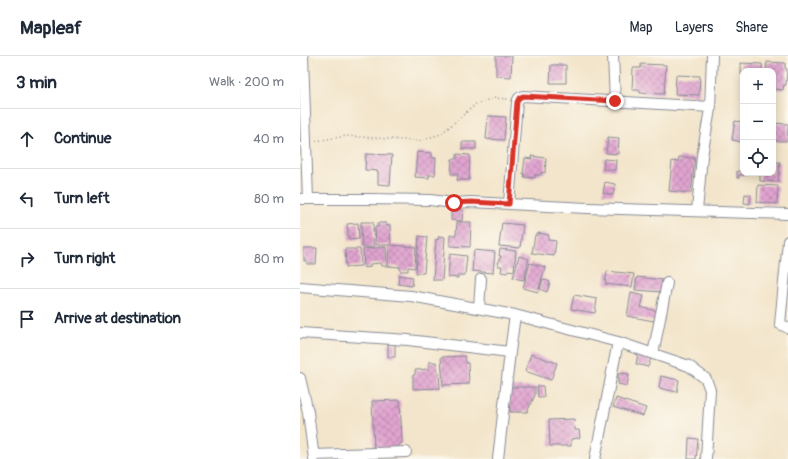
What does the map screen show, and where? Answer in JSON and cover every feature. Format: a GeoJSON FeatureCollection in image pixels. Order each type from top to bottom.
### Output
{"type":"FeatureCollection","features":[{"type":"Feature","properties":{"kind":"street"},"geometry":{"type":"LineString","coordinates":[[303,56],[302,95],[306,143],[304,199],[430,200],[454,203],[471,202],[788,214]]}},
{"type":"Feature","properties":{"kind":"street"},"geometry":{"type":"LineString","coordinates":[[613,56],[615,101]]}},
{"type":"Feature","properties":{"kind":"street"},"geometry":{"type":"LineString","coordinates":[[697,211],[702,156],[710,107],[712,56]]}},
{"type":"Feature","properties":{"kind":"street"},"geometry":{"type":"LineString","coordinates":[[509,204],[517,102],[519,98],[523,96],[710,107]]}},
{"type":"Feature","properties":{"kind":"street"},"geometry":{"type":"LineString","coordinates":[[788,241],[780,324],[788,328]]}},
{"type":"Feature","properties":{"kind":"street"},"geometry":{"type":"LineString","coordinates":[[479,308],[481,279]]}},
{"type":"Feature","properties":{"kind":"street"},"geometry":{"type":"LineString","coordinates":[[654,354],[667,284]]}},
{"type":"Feature","properties":{"kind":"street"},"geometry":{"type":"LineString","coordinates":[[300,287],[410,296],[479,308],[618,342],[689,366],[706,379],[710,390],[706,459]]}},
{"type":"Feature","properties":{"kind":"street"},"geometry":{"type":"LineString","coordinates":[[498,459],[515,316]]}},
{"type":"Feature","properties":{"kind":"street"},"geometry":{"type":"LineString","coordinates":[[300,333],[408,340],[510,352]]}},
{"type":"Feature","properties":{"kind":"street"},"geometry":{"type":"LineString","coordinates":[[595,459],[618,342]]}},
{"type":"Feature","properties":{"kind":"street"},"geometry":{"type":"LineString","coordinates":[[300,378],[308,412],[314,457],[406,452]]}},
{"type":"Feature","properties":{"kind":"path"},"geometry":{"type":"LineString","coordinates":[[306,143],[346,136],[419,141],[441,134],[476,104],[492,98],[519,98]]}},
{"type":"Feature","properties":{"kind":"building"},"geometry":{"type":"Polygon","coordinates":[[[496,56],[512,56],[511,77],[496,76],[496,56]]]}},
{"type":"Feature","properties":{"kind":"building"},"geometry":{"type":"Polygon","coordinates":[[[767,62],[785,63],[785,68],[787,69],[786,85],[784,85],[783,90],[776,89],[776,68],[766,68],[767,62]]]}},
{"type":"Feature","properties":{"kind":"building"},"geometry":{"type":"Polygon","coordinates":[[[741,63],[762,64],[762,68],[741,68],[741,63]]]}},
{"type":"Feature","properties":{"kind":"building"},"geometry":{"type":"Polygon","coordinates":[[[641,64],[666,65],[664,94],[640,93],[640,90],[632,90],[633,68],[641,68],[641,64]]]}},
{"type":"Feature","properties":{"kind":"building"},"geometry":{"type":"Polygon","coordinates":[[[551,65],[566,65],[566,83],[550,83],[551,65]]]}},
{"type":"Feature","properties":{"kind":"building"},"geometry":{"type":"Polygon","coordinates":[[[676,75],[700,76],[699,95],[675,94],[676,75]]]}},
{"type":"Feature","properties":{"kind":"building"},"geometry":{"type":"Polygon","coordinates":[[[488,116],[506,117],[504,140],[486,139],[488,116]]]}},
{"type":"Feature","properties":{"kind":"building"},"geometry":{"type":"Polygon","coordinates":[[[735,121],[740,122],[740,141],[732,140],[735,121]]]}},
{"type":"Feature","properties":{"kind":"building"},"geometry":{"type":"Polygon","coordinates":[[[776,123],[788,124],[787,141],[776,141],[776,123]]]}},
{"type":"Feature","properties":{"kind":"building"},"geometry":{"type":"Polygon","coordinates":[[[608,137],[619,138],[618,154],[606,153],[608,137]]]}},
{"type":"Feature","properties":{"kind":"building"},"geometry":{"type":"Polygon","coordinates":[[[462,142],[476,142],[476,149],[462,149],[462,142]]]}},
{"type":"Feature","properties":{"kind":"building"},"geometry":{"type":"Polygon","coordinates":[[[417,152],[432,153],[432,158],[436,158],[435,175],[429,175],[429,178],[415,177],[417,152]]]}},
{"type":"Feature","properties":{"kind":"building"},"geometry":{"type":"Polygon","coordinates":[[[366,154],[392,155],[390,185],[378,184],[378,171],[365,170],[366,154]]]}},
{"type":"Feature","properties":{"kind":"building"},"geometry":{"type":"Polygon","coordinates":[[[457,154],[470,155],[469,180],[457,180],[458,174],[451,174],[452,159],[457,159],[457,154]]]}},
{"type":"Feature","properties":{"kind":"building"},"geometry":{"type":"Polygon","coordinates":[[[531,156],[546,158],[545,173],[541,172],[541,175],[535,175],[535,178],[524,177],[525,174],[523,174],[525,158],[532,159],[531,156]]]}},
{"type":"Feature","properties":{"kind":"building"},"geometry":{"type":"Polygon","coordinates":[[[679,157],[695,158],[691,193],[669,191],[672,161],[678,162],[679,157]]]}},
{"type":"Feature","properties":{"kind":"building"},"geometry":{"type":"Polygon","coordinates":[[[604,159],[616,160],[615,170],[603,169],[604,159]]]}},
{"type":"Feature","properties":{"kind":"building"},"geometry":{"type":"Polygon","coordinates":[[[776,162],[780,162],[778,182],[760,181],[760,176],[776,176],[776,162]]]}},
{"type":"Feature","properties":{"kind":"building"},"geometry":{"type":"Polygon","coordinates":[[[737,171],[740,171],[739,178],[737,178],[737,171]]]}},
{"type":"Feature","properties":{"kind":"building"},"geometry":{"type":"Polygon","coordinates":[[[605,182],[615,184],[613,195],[603,193],[605,182]]]}},
{"type":"Feature","properties":{"kind":"building"},"geometry":{"type":"Polygon","coordinates":[[[758,185],[778,186],[777,204],[757,202],[758,185]]]}},
{"type":"Feature","properties":{"kind":"building"},"geometry":{"type":"Polygon","coordinates":[[[745,194],[751,195],[750,204],[744,203],[745,194]]]}},
{"type":"Feature","properties":{"kind":"building"},"geometry":{"type":"Polygon","coordinates":[[[451,210],[463,210],[462,221],[451,220],[451,210]]]}},
{"type":"Feature","properties":{"kind":"building"},"geometry":{"type":"Polygon","coordinates":[[[361,222],[373,222],[374,247],[362,247],[361,222]]]}},
{"type":"Feature","properties":{"kind":"building"},"geometry":{"type":"Polygon","coordinates":[[[457,222],[471,222],[470,247],[450,246],[450,235],[456,235],[457,222]]]}},
{"type":"Feature","properties":{"kind":"building"},"geometry":{"type":"Polygon","coordinates":[[[358,223],[359,239],[349,240],[347,224],[358,223]]]}},
{"type":"Feature","properties":{"kind":"building"},"geometry":{"type":"Polygon","coordinates":[[[378,223],[386,223],[386,226],[390,225],[391,245],[416,247],[415,268],[408,267],[408,271],[400,271],[400,267],[388,266],[389,245],[376,245],[375,227],[378,227],[378,223]]]}},
{"type":"Feature","properties":{"kind":"building"},"geometry":{"type":"Polygon","coordinates":[[[502,223],[523,225],[520,248],[499,246],[502,223]]]}},
{"type":"Feature","properties":{"kind":"building"},"geometry":{"type":"Polygon","coordinates":[[[538,233],[549,235],[548,240],[556,241],[554,256],[532,253],[535,235],[538,235],[538,233]]]}},
{"type":"Feature","properties":{"kind":"building"},"geometry":{"type":"Polygon","coordinates":[[[419,236],[427,237],[424,273],[416,273],[419,236]]]}},
{"type":"Feature","properties":{"kind":"building"},"geometry":{"type":"Polygon","coordinates":[[[439,236],[445,237],[442,280],[433,280],[436,239],[438,240],[439,236]]]}},
{"type":"Feature","properties":{"kind":"building"},"geometry":{"type":"Polygon","coordinates":[[[386,247],[387,266],[382,266],[381,263],[370,264],[370,267],[364,268],[363,249],[386,247]]]}},
{"type":"Feature","properties":{"kind":"building"},"geometry":{"type":"Polygon","coordinates":[[[304,248],[317,248],[316,264],[307,264],[307,261],[304,261],[304,248]]]}},
{"type":"Feature","properties":{"kind":"building"},"geometry":{"type":"Polygon","coordinates":[[[345,249],[360,249],[361,266],[346,267],[345,249]]]}},
{"type":"Feature","properties":{"kind":"building"},"geometry":{"type":"Polygon","coordinates":[[[500,249],[516,251],[514,271],[508,270],[507,273],[501,272],[502,266],[498,266],[499,259],[501,258],[501,256],[499,256],[500,249]]]}},
{"type":"Feature","properties":{"kind":"building"},"geometry":{"type":"Polygon","coordinates":[[[474,250],[495,252],[493,273],[472,271],[474,250]]]}},
{"type":"Feature","properties":{"kind":"building"},"geometry":{"type":"Polygon","coordinates":[[[450,254],[467,256],[465,275],[458,275],[458,278],[448,277],[450,254]]]}},
{"type":"Feature","properties":{"kind":"building"},"geometry":{"type":"Polygon","coordinates":[[[519,256],[529,259],[524,280],[513,278],[519,256]]]}},
{"type":"Feature","properties":{"kind":"building"},"geometry":{"type":"Polygon","coordinates":[[[530,263],[545,267],[538,292],[523,288],[530,263]]]}},
{"type":"Feature","properties":{"kind":"building"},"geometry":{"type":"Polygon","coordinates":[[[607,271],[634,274],[632,287],[605,284],[607,271]]]}},
{"type":"Feature","properties":{"kind":"building"},"geometry":{"type":"Polygon","coordinates":[[[399,275],[413,277],[412,286],[398,284],[399,275]]]}},
{"type":"Feature","properties":{"kind":"building"},"geometry":{"type":"Polygon","coordinates":[[[637,277],[663,280],[662,292],[635,290],[637,277]]]}},
{"type":"Feature","properties":{"kind":"building"},"geometry":{"type":"Polygon","coordinates":[[[543,279],[550,282],[547,292],[540,289],[543,279]]]}},
{"type":"Feature","properties":{"kind":"building"},"geometry":{"type":"Polygon","coordinates":[[[631,293],[644,296],[641,307],[656,311],[654,321],[627,316],[631,293]]]}},
{"type":"Feature","properties":{"kind":"building"},"geometry":{"type":"Polygon","coordinates":[[[574,295],[597,299],[595,313],[571,309],[574,295]]]}},
{"type":"Feature","properties":{"kind":"building"},"geometry":{"type":"Polygon","coordinates":[[[395,342],[395,357],[388,357],[388,344],[395,342]]]}},
{"type":"Feature","properties":{"kind":"building"},"geometry":{"type":"Polygon","coordinates":[[[531,354],[557,363],[551,380],[525,371],[531,354]]]}},
{"type":"Feature","properties":{"kind":"building"},"geometry":{"type":"Polygon","coordinates":[[[638,354],[651,358],[648,367],[636,364],[638,354]]]}},
{"type":"Feature","properties":{"kind":"building"},"geometry":{"type":"Polygon","coordinates":[[[465,356],[466,363],[468,363],[469,384],[443,385],[441,357],[465,356]]]}},
{"type":"Feature","properties":{"kind":"building"},"geometry":{"type":"Polygon","coordinates":[[[429,362],[436,362],[437,372],[439,372],[440,388],[413,389],[413,375],[415,375],[415,370],[429,369],[429,362]]]}},
{"type":"Feature","properties":{"kind":"building"},"geometry":{"type":"Polygon","coordinates":[[[619,373],[629,374],[627,386],[618,384],[619,373]]]}},
{"type":"Feature","properties":{"kind":"building"},"geometry":{"type":"Polygon","coordinates":[[[661,376],[679,380],[677,392],[659,388],[661,376]]]}},
{"type":"Feature","properties":{"kind":"building"},"geometry":{"type":"Polygon","coordinates":[[[537,386],[543,386],[544,397],[538,397],[537,386]]]}},
{"type":"Feature","properties":{"kind":"building"},"geometry":{"type":"Polygon","coordinates":[[[509,387],[535,387],[535,395],[527,412],[510,412],[509,387]]]}},
{"type":"Feature","properties":{"kind":"building"},"geometry":{"type":"Polygon","coordinates":[[[616,398],[646,408],[643,416],[613,407],[616,398]]]}},
{"type":"Feature","properties":{"kind":"building"},"geometry":{"type":"Polygon","coordinates":[[[400,400],[402,442],[396,448],[374,449],[372,401],[400,400]]]}},
{"type":"Feature","properties":{"kind":"building"},"geometry":{"type":"Polygon","coordinates":[[[574,419],[575,430],[579,430],[580,438],[571,439],[571,446],[550,446],[549,420],[574,419]]]}},
{"type":"Feature","properties":{"kind":"building"},"geometry":{"type":"Polygon","coordinates":[[[689,438],[698,439],[696,459],[688,459],[689,438]]]}},
{"type":"Feature","properties":{"kind":"route"},"geometry":{"type":"LineString","coordinates":[[454,203],[471,202],[509,204],[517,102],[519,98],[523,96],[615,101]]}}]}
